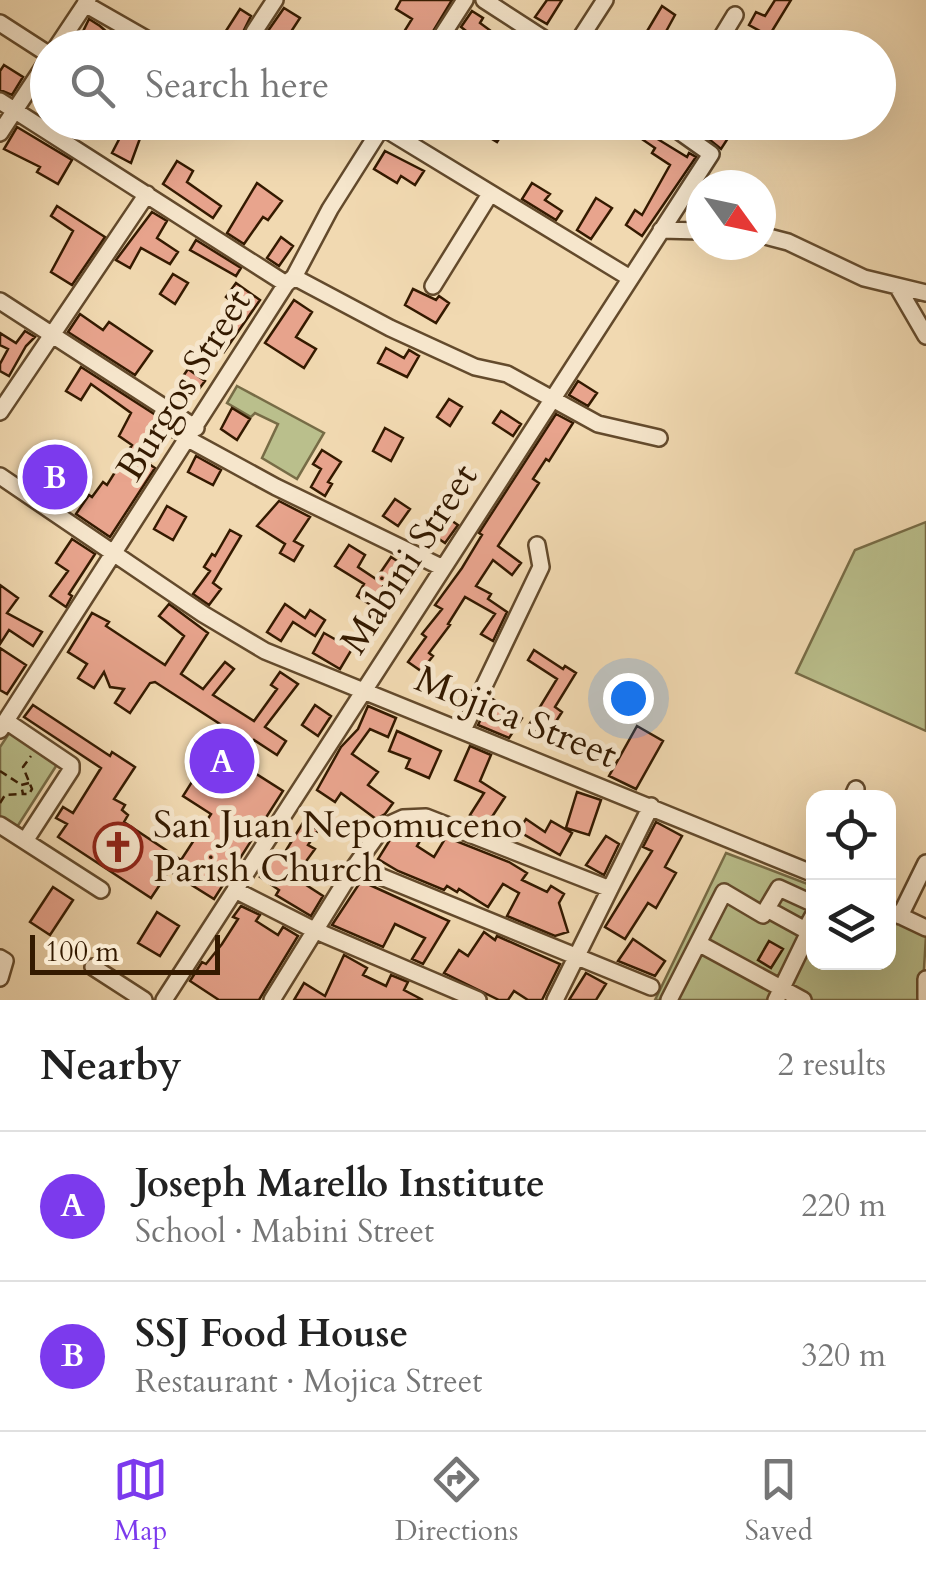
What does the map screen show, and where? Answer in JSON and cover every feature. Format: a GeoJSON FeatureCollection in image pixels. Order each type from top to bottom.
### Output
{"type":"FeatureCollection","features":[{"type":"Feature","properties":{"kind":"street"},"geometry":{"type":"LineString","coordinates":[[255,30],[274,0]]}},
{"type":"Feature","properties":{"kind":"street"},"geometry":{"type":"LineString","coordinates":[[446,30],[465,0]]}},
{"type":"Feature","properties":{"kind":"street"},"geometry":{"type":"LineString","coordinates":[[484,0],[530,30]]}},
{"type":"Feature","properties":{"kind":"street"},"geometry":{"type":"LineString","coordinates":[[586,30],[605,0]]}},
{"type":"Feature","properties":{"kind":"street"},"geometry":{"type":"LineString","coordinates":[[68,30],[86,2],[132,30]]}},
{"type":"Feature","properties":{"kind":"street"},"geometry":{"type":"LineString","coordinates":[[726,30],[735,15]]}},
{"type":"Feature","properties":{"kind":"street"},"geometry":{"type":"LineString","coordinates":[[0,23],[30,44]]}},
{"type":"Feature","properties":{"kind":"street"},"geometry":{"type":"LineString","coordinates":[[0,133],[7,106],[30,79]]}},
{"type":"Feature","properties":{"kind":"street"},"geometry":{"type":"LineString","coordinates":[[7,106],[30,120]]}},
{"type":"Feature","properties":{"kind":"street"},"geometry":{"type":"LineString","coordinates":[[61,140],[290,280],[475,367],[506,374],[598,424],[659,438]]}},
{"type":"Feature","properties":{"kind":"street","name":"Burgos Street"},"geometry":{"type":"LineString","coordinates":[[3,721],[192,434],[374,140]]}},
{"type":"Feature","properties":{"kind":"street"},"geometry":{"type":"LineString","coordinates":[[407,140],[630,278]]}},
{"type":"Feature","properties":{"kind":"street","name":"Mabini Street"},"geometry":{"type":"LineString","coordinates":[[164,1000],[711,154],[692,140]]}},
{"type":"Feature","properties":{"kind":"street"},"geometry":{"type":"LineString","coordinates":[[0,412],[147,194]]}},
{"type":"Feature","properties":{"kind":"street"},"geometry":{"type":"LineString","coordinates":[[433,286],[490,194]]}},
{"type":"Feature","properties":{"kind":"street"},"geometry":{"type":"LineString","coordinates":[[661,230],[686,230]]}},
{"type":"Feature","properties":{"kind":"street"},"geometry":{"type":"LineString","coordinates":[[776,239],[864,278],[926,293]]}},
{"type":"Feature","properties":{"kind":"street"},"geometry":{"type":"LineString","coordinates":[[898,286],[926,336]]}},
{"type":"Feature","properties":{"kind":"street"},"geometry":{"type":"LineString","coordinates":[[0,301],[276,487],[441,567]]}},
{"type":"Feature","properties":{"kind":"street","name":"Mojica Street"},"geometry":{"type":"LineString","coordinates":[[0,476],[249,643],[806,869]]}},
{"type":"Feature","properties":{"kind":"street"},"geometry":{"type":"LineString","coordinates":[[463,730],[541,567],[538,545]]}},
{"type":"Feature","properties":{"kind":"street"},"geometry":{"type":"LineString","coordinates":[[3,721],[67,761],[71,770],[25,841]]}},
{"type":"Feature","properties":{"kind":"street"},"geometry":{"type":"LineString","coordinates":[[555,1000],[652,806]]}},
{"type":"Feature","properties":{"kind":"street"},"geometry":{"type":"LineString","coordinates":[[272,1000],[383,827],[403,818],[426,817],[610,889]]}},
{"type":"Feature","properties":{"kind":"street"},"geometry":{"type":"LineString","coordinates":[[0,825],[101,890]]}},
{"type":"Feature","properties":{"kind":"street"},"geometry":{"type":"LineString","coordinates":[[896,910],[926,863]]}},
{"type":"Feature","properties":{"kind":"street"},"geometry":{"type":"LineString","coordinates":[[355,866],[651,986]]}},
{"type":"Feature","properties":{"kind":"street"},"geometry":{"type":"LineString","coordinates":[[669,1000],[724,892],[764,915],[779,888],[806,900]]}},
{"type":"Feature","properties":{"kind":"street"},"geometry":{"type":"LineString","coordinates":[[235,890],[314,930],[478,1000]]}},
{"type":"Feature","properties":{"kind":"street"},"geometry":{"type":"LineString","coordinates":[[767,909],[806,924]]}},
{"type":"Feature","properties":{"kind":"street"},"geometry":{"type":"LineString","coordinates":[[896,914],[926,928]]}},
{"type":"Feature","properties":{"kind":"street"},"geometry":{"type":"LineString","coordinates":[[779,995],[806,939]]}},
{"type":"Feature","properties":{"kind":"street"},"geometry":{"type":"LineString","coordinates":[[698,943],[779,995],[803,1000]]}},
{"type":"Feature","properties":{"kind":"street"},"geometry":{"type":"LineString","coordinates":[[0,978],[3,960]]}},
{"type":"Feature","properties":{"kind":"street"},"geometry":{"type":"LineString","coordinates":[[93,967],[144,1000]]}},
{"type":"Feature","properties":{"kind":"street"},"geometry":{"type":"LineString","coordinates":[[926,980],[926,998]]}},
{"type":"Feature","properties":{"kind":"path"},"geometry":{"type":"LineString","coordinates":[[0,803],[6,795],[31,792],[23,767],[40,742]]}},
{"type":"Feature","properties":{"kind":"path"},"geometry":{"type":"LineString","coordinates":[[0,771],[21,785],[23,794]]}},
{"type":"Feature","properties":{"kind":"path"},"geometry":{"type":"LineString","coordinates":[[21,785],[29,783]]}},
{"type":"Feature","properties":{"kind":"green space"},"geometry":{"type":"Polygon","coordinates":[[[237,386],[324,433],[297,479],[262,458],[278,424],[255,413],[251,417],[227,403],[237,386]]]}},
{"type":"Feature","properties":{"kind":"green space"},"geometry":{"type":"Polygon","coordinates":[[[926,522],[926,731],[796,673],[855,550],[926,522]]]}},
{"type":"Feature","properties":{"kind":"green space"},"geometry":{"type":"Polygon","coordinates":[[[10,732],[58,763],[17,827],[0,817],[0,747],[10,732]]]}},
{"type":"Feature","properties":{"kind":"green space"},"geometry":{"type":"Polygon","coordinates":[[[726,853],[806,883],[806,970],[896,970],[896,921],[926,936],[922,1000],[655,1000],[726,853]]]}},
{"type":"Feature","properties":{"kind":"building"},"geometry":{"type":"Polygon","coordinates":[[[401,0],[452,0],[434,30],[405,30],[412,19],[396,9],[401,0]]]}},
{"type":"Feature","properties":{"kind":"building"},"geometry":{"type":"Polygon","coordinates":[[[547,0],[562,0],[547,24],[535,17],[547,0]]]}},
{"type":"Feature","properties":{"kind":"building"},"geometry":{"type":"Polygon","coordinates":[[[775,0],[791,0],[773,30],[758,30],[749,25],[756,12],[765,16],[775,0]]]}},
{"type":"Feature","properties":{"kind":"building"},"geometry":{"type":"Polygon","coordinates":[[[662,6],[675,15],[667,30],[648,30],[662,6]]]}},
{"type":"Feature","properties":{"kind":"building"},"geometry":{"type":"Polygon","coordinates":[[[284,8],[300,18],[292,30],[269,30],[284,8]]]}},
{"type":"Feature","properties":{"kind":"building"},"geometry":{"type":"Polygon","coordinates":[[[240,9],[251,16],[244,30],[227,30],[240,9]]]}},
{"type":"Feature","properties":{"kind":"building"},"geometry":{"type":"Polygon","coordinates":[[[472,11],[483,18],[480,23],[490,30],[465,30],[461,27],[472,11]]]}},
{"type":"Feature","properties":{"kind":"building"},"geometry":{"type":"Polygon","coordinates":[[[89,19],[105,30],[84,30],[89,19]]]}},
{"type":"Feature","properties":{"kind":"building"},"geometry":{"type":"Polygon","coordinates":[[[4,65],[23,77],[12,95],[0,90],[0,71],[4,65]]]}},
{"type":"Feature","properties":{"kind":"building"},"geometry":{"type":"Polygon","coordinates":[[[17,127],[30,135],[30,140],[39,140],[72,160],[58,184],[37,172],[40,167],[4,149],[17,127]]]}},
{"type":"Feature","properties":{"kind":"building"},"geometry":{"type":"Polygon","coordinates":[[[119,140],[139,140],[131,163],[112,153],[119,140]]]}},
{"type":"Feature","properties":{"kind":"building"},"geometry":{"type":"Polygon","coordinates":[[[643,140],[659,140],[687,157],[689,153],[696,157],[642,236],[626,225],[635,210],[642,215],[670,165],[652,153],[655,148],[643,140]]]}},
{"type":"Feature","properties":{"kind":"building"},"geometry":{"type":"Polygon","coordinates":[[[710,140],[727,140],[721,149],[710,140]]]}},
{"type":"Feature","properties":{"kind":"building"},"geometry":{"type":"Polygon","coordinates":[[[385,151],[424,171],[415,185],[401,176],[397,183],[374,169],[385,151]]]}},
{"type":"Feature","properties":{"kind":"building"},"geometry":{"type":"Polygon","coordinates":[[[177,161],[193,171],[187,182],[221,206],[213,218],[163,184],[177,161]]]}},
{"type":"Feature","properties":{"kind":"building"},"geometry":{"type":"Polygon","coordinates":[[[257,183],[282,201],[268,220],[263,217],[244,244],[227,233],[257,183]]]}},
{"type":"Feature","properties":{"kind":"building"},"geometry":{"type":"Polygon","coordinates":[[[532,183],[550,194],[545,200],[562,211],[556,220],[522,199],[532,183]]]}},
{"type":"Feature","properties":{"kind":"building"},"geometry":{"type":"Polygon","coordinates":[[[596,198],[612,208],[591,239],[577,230],[596,198]]]}},
{"type":"Feature","properties":{"kind":"building"},"geometry":{"type":"Polygon","coordinates":[[[57,206],[105,237],[72,285],[51,272],[73,231],[51,216],[57,206]]]}},
{"type":"Feature","properties":{"kind":"building"},"geometry":{"type":"Polygon","coordinates":[[[152,212],[167,221],[157,238],[178,252],[170,264],[141,248],[130,268],[116,260],[152,212]]]}},
{"type":"Feature","properties":{"kind":"building"},"geometry":{"type":"Polygon","coordinates":[[[281,237],[293,246],[279,266],[267,258],[281,237]]]}},
{"type":"Feature","properties":{"kind":"building"},"geometry":{"type":"Polygon","coordinates":[[[196,240],[241,268],[236,276],[190,250],[196,240]]]}},
{"type":"Feature","properties":{"kind":"building"},"geometry":{"type":"Polygon","coordinates":[[[173,274],[188,283],[175,304],[160,294],[173,274]]]}},
{"type":"Feature","properties":{"kind":"building"},"geometry":{"type":"Polygon","coordinates":[[[236,283],[260,300],[224,352],[210,342],[235,304],[226,297],[236,283]]]}},
{"type":"Feature","properties":{"kind":"building"},"geometry":{"type":"Polygon","coordinates":[[[413,289],[449,303],[436,323],[405,305],[413,289]]]}},
{"type":"Feature","properties":{"kind":"building"},"geometry":{"type":"Polygon","coordinates":[[[294,300],[312,312],[296,337],[316,349],[304,368],[265,343],[294,300]]]}},
{"type":"Feature","properties":{"kind":"building"},"geometry":{"type":"Polygon","coordinates":[[[80,314],[103,330],[109,322],[152,351],[135,375],[68,332],[80,314]]]}},
{"type":"Feature","properties":{"kind":"building"},"geometry":{"type":"Polygon","coordinates":[[[25,331],[35,337],[9,376],[0,371],[8,349],[0,345],[0,333],[16,343],[25,331]]]}},
{"type":"Feature","properties":{"kind":"building"},"geometry":{"type":"Polygon","coordinates":[[[386,348],[404,358],[409,350],[419,356],[407,377],[378,363],[386,348]]]}},
{"type":"Feature","properties":{"kind":"building"},"geometry":{"type":"Polygon","coordinates":[[[81,367],[179,430],[174,438],[169,436],[149,464],[155,468],[110,537],[76,514],[89,495],[92,497],[103,482],[107,485],[132,445],[119,436],[131,413],[91,384],[81,400],[66,391],[81,367]]]}},
{"type":"Feature","properties":{"kind":"building"},"geometry":{"type":"Polygon","coordinates":[[[188,369],[205,381],[193,397],[177,385],[188,369]]]}},
{"type":"Feature","properties":{"kind":"building"},"geometry":{"type":"Polygon","coordinates":[[[578,381],[597,393],[588,406],[569,395],[578,381]]]}},
{"type":"Feature","properties":{"kind":"building"},"geometry":{"type":"Polygon","coordinates":[[[449,399],[462,407],[450,426],[437,417],[449,399]]]}},
{"type":"Feature","properties":{"kind":"building"},"geometry":{"type":"Polygon","coordinates":[[[232,408],[250,419],[237,440],[221,429],[232,408]]]}},
{"type":"Feature","properties":{"kind":"building"},"geometry":{"type":"Polygon","coordinates":[[[501,411],[521,424],[513,436],[493,423],[501,411]]]}},
{"type":"Feature","properties":{"kind":"building"},"geometry":{"type":"Polygon","coordinates":[[[556,414],[573,423],[533,479],[539,483],[498,546],[521,563],[512,575],[493,560],[476,586],[491,594],[488,599],[507,612],[493,641],[481,634],[495,614],[465,597],[421,671],[408,662],[426,637],[422,634],[442,609],[435,605],[462,568],[482,535],[479,533],[556,414]]]}},
{"type":"Feature","properties":{"kind":"building"},"geometry":{"type":"Polygon","coordinates":[[[385,428],[403,438],[391,461],[373,451],[385,428]]]}},
{"type":"Feature","properties":{"kind":"building"},"geometry":{"type":"Polygon","coordinates":[[[322,450],[341,462],[328,482],[332,484],[325,496],[311,487],[321,469],[313,464],[322,450]]]}},
{"type":"Feature","properties":{"kind":"building"},"geometry":{"type":"Polygon","coordinates":[[[196,456],[221,470],[213,485],[188,472],[196,456]]]}},
{"type":"Feature","properties":{"kind":"building"},"geometry":{"type":"Polygon","coordinates":[[[53,460],[71,472],[56,495],[38,483],[53,460]]]}},
{"type":"Feature","properties":{"kind":"building"},"geometry":{"type":"Polygon","coordinates":[[[395,499],[410,509],[398,526],[383,516],[395,499]]]}},
{"type":"Feature","properties":{"kind":"building"},"geometry":{"type":"Polygon","coordinates":[[[279,501],[310,517],[294,541],[303,546],[294,561],[280,553],[285,544],[257,526],[279,501]]]}},
{"type":"Feature","properties":{"kind":"building"},"geometry":{"type":"Polygon","coordinates":[[[167,506],[186,517],[173,540],[154,529],[167,506]]]}},
{"type":"Feature","properties":{"kind":"building"},"geometry":{"type":"Polygon","coordinates":[[[439,512],[458,525],[445,543],[427,531],[439,512]]]}},
{"type":"Feature","properties":{"kind":"building"},"geometry":{"type":"Polygon","coordinates":[[[230,530],[241,536],[213,583],[221,589],[209,605],[193,594],[210,571],[204,567],[230,530]]]}},
{"type":"Feature","properties":{"kind":"building"},"geometry":{"type":"Polygon","coordinates":[[[72,539],[95,554],[69,594],[72,596],[66,607],[50,596],[68,571],[56,563],[72,539]]]}},
{"type":"Feature","properties":{"kind":"building"},"geometry":{"type":"Polygon","coordinates":[[[349,545],[365,555],[358,567],[376,579],[391,557],[405,566],[395,581],[389,577],[371,605],[357,596],[364,584],[335,566],[349,545]]]}},
{"type":"Feature","properties":{"kind":"building"},"geometry":{"type":"Polygon","coordinates":[[[0,585],[18,598],[7,613],[42,632],[33,646],[9,630],[0,644],[0,585]]]}},
{"type":"Feature","properties":{"kind":"building"},"geometry":{"type":"Polygon","coordinates":[[[169,604],[208,633],[181,674],[203,689],[225,662],[234,669],[213,695],[254,721],[277,689],[271,685],[280,672],[298,684],[265,727],[286,741],[277,755],[254,740],[251,744],[155,682],[150,683],[130,713],[115,703],[124,689],[110,687],[104,672],[94,688],[78,678],[87,664],[68,652],[92,613],[165,665],[184,636],[159,616],[169,604]]]}},
{"type":"Feature","properties":{"kind":"building"},"geometry":{"type":"Polygon","coordinates":[[[285,604],[305,618],[310,610],[325,620],[315,636],[293,622],[281,641],[267,632],[285,604]]]}},
{"type":"Feature","properties":{"kind":"building"},"geometry":{"type":"Polygon","coordinates":[[[324,633],[352,649],[340,669],[313,653],[324,633]]]}},
{"type":"Feature","properties":{"kind":"building"},"geometry":{"type":"Polygon","coordinates":[[[0,648],[26,665],[7,694],[0,690],[0,648]]]}},
{"type":"Feature","properties":{"kind":"building"},"geometry":{"type":"Polygon","coordinates":[[[534,650],[576,673],[555,707],[562,712],[546,737],[529,725],[557,679],[528,660],[534,650]]]}},
{"type":"Feature","properties":{"kind":"building"},"geometry":{"type":"Polygon","coordinates":[[[491,698],[522,718],[509,738],[478,725],[491,698]]]}},
{"type":"Feature","properties":{"kind":"building"},"geometry":{"type":"Polygon","coordinates":[[[33,705],[110,756],[112,752],[135,767],[114,799],[125,805],[122,810],[128,815],[124,822],[181,860],[211,814],[183,796],[214,747],[283,791],[214,899],[169,871],[151,898],[58,837],[67,824],[56,818],[63,807],[73,813],[101,768],[24,717],[33,705]]]}},
{"type":"Feature","properties":{"kind":"building"},"geometry":{"type":"Polygon","coordinates":[[[315,705],[331,716],[318,736],[302,725],[315,705]]]}},
{"type":"Feature","properties":{"kind":"building"},"geometry":{"type":"Polygon","coordinates":[[[368,706],[396,718],[388,737],[370,729],[352,754],[378,772],[368,785],[393,803],[376,819],[341,793],[335,802],[317,790],[341,747],[358,729],[368,706]]]}},
{"type":"Feature","properties":{"kind":"building"},"geometry":{"type":"Polygon","coordinates":[[[637,726],[663,741],[636,789],[609,776],[637,726]]]}},
{"type":"Feature","properties":{"kind":"building"},"geometry":{"type":"Polygon","coordinates":[[[397,731],[441,751],[429,778],[406,768],[410,759],[389,751],[397,731]]]}},
{"type":"Feature","properties":{"kind":"building"},"geometry":{"type":"Polygon","coordinates":[[[470,746],[491,755],[480,781],[505,797],[486,826],[470,815],[484,793],[455,780],[470,746]]]}},
{"type":"Feature","properties":{"kind":"building"},"geometry":{"type":"Polygon","coordinates":[[[577,792],[601,800],[589,835],[566,828],[577,792]]]}},
{"type":"Feature","properties":{"kind":"building"},"geometry":{"type":"Polygon","coordinates":[[[526,819],[545,832],[551,821],[572,833],[560,855],[518,831],[526,819]]]}},
{"type":"Feature","properties":{"kind":"building"},"geometry":{"type":"Polygon","coordinates":[[[304,821],[318,830],[308,845],[315,849],[299,871],[308,876],[303,883],[323,896],[311,916],[276,895],[279,890],[260,877],[276,854],[282,857],[304,821]]]}},
{"type":"Feature","properties":{"kind":"building"},"geometry":{"type":"Polygon","coordinates":[[[656,822],[682,836],[665,867],[676,873],[656,908],[648,903],[625,939],[605,927],[652,851],[643,847],[656,822]]]}},
{"type":"Feature","properties":{"kind":"building"},"geometry":{"type":"Polygon","coordinates":[[[406,829],[424,834],[417,846],[434,857],[446,837],[509,862],[527,873],[522,880],[547,892],[551,886],[564,894],[559,903],[568,932],[555,936],[507,916],[519,893],[503,884],[488,907],[459,889],[457,892],[447,886],[444,890],[378,859],[393,835],[406,829]]]}},
{"type":"Feature","properties":{"kind":"building"},"geometry":{"type":"Polygon","coordinates":[[[606,836],[619,844],[604,875],[586,865],[606,836]]]}},
{"type":"Feature","properties":{"kind":"building"},"geometry":{"type":"Polygon","coordinates":[[[361,881],[449,921],[423,964],[412,959],[425,938],[395,924],[383,947],[332,925],[361,881]]]}},
{"type":"Feature","properties":{"kind":"building"},"geometry":{"type":"Polygon","coordinates":[[[53,887],[73,900],[50,935],[30,922],[53,887]]]}},
{"type":"Feature","properties":{"kind":"building"},"geometry":{"type":"Polygon","coordinates":[[[241,906],[260,915],[256,921],[278,935],[283,927],[298,936],[259,1000],[219,1000],[190,981],[202,962],[206,964],[222,944],[238,919],[233,917],[241,906]]]}},
{"type":"Feature","properties":{"kind":"building"},"geometry":{"type":"Polygon","coordinates":[[[157,912],[179,926],[160,956],[138,943],[157,912]]]}},
{"type":"Feature","properties":{"kind":"building"},"geometry":{"type":"Polygon","coordinates":[[[484,932],[495,940],[497,936],[560,964],[542,1000],[528,1000],[514,991],[508,1000],[499,1000],[444,973],[459,950],[468,956],[484,932]]]}},
{"type":"Feature","properties":{"kind":"building"},"geometry":{"type":"Polygon","coordinates":[[[633,939],[665,961],[655,976],[618,961],[633,939]]]}},
{"type":"Feature","properties":{"kind":"building"},"geometry":{"type":"Polygon","coordinates":[[[769,941],[783,949],[771,968],[758,960],[769,941]]]}},
{"type":"Feature","properties":{"kind":"building"},"geometry":{"type":"Polygon","coordinates":[[[344,955],[367,968],[363,975],[386,986],[391,975],[408,982],[404,990],[423,1000],[294,1000],[304,983],[325,996],[344,955]]]}},
{"type":"Feature","properties":{"kind":"building"},"geometry":{"type":"Polygon","coordinates":[[[586,973],[606,984],[596,1000],[569,1000],[586,973]]]}},
{"type":"Feature","properties":{"kind":"place","name":"SSJ Food House"},"geometry":{"type":"Point","coordinates":[55,477]}},
{"type":"Feature","properties":{"kind":"place","name":"Joseph Marello Institute"},"geometry":{"type":"Point","coordinates":[222,761]}},
{"type":"Feature","properties":{"kind":"place","name":"San Juan Nepomuceno Parish Church"},"geometry":{"type":"Point","coordinates":[118,847]}}]}
